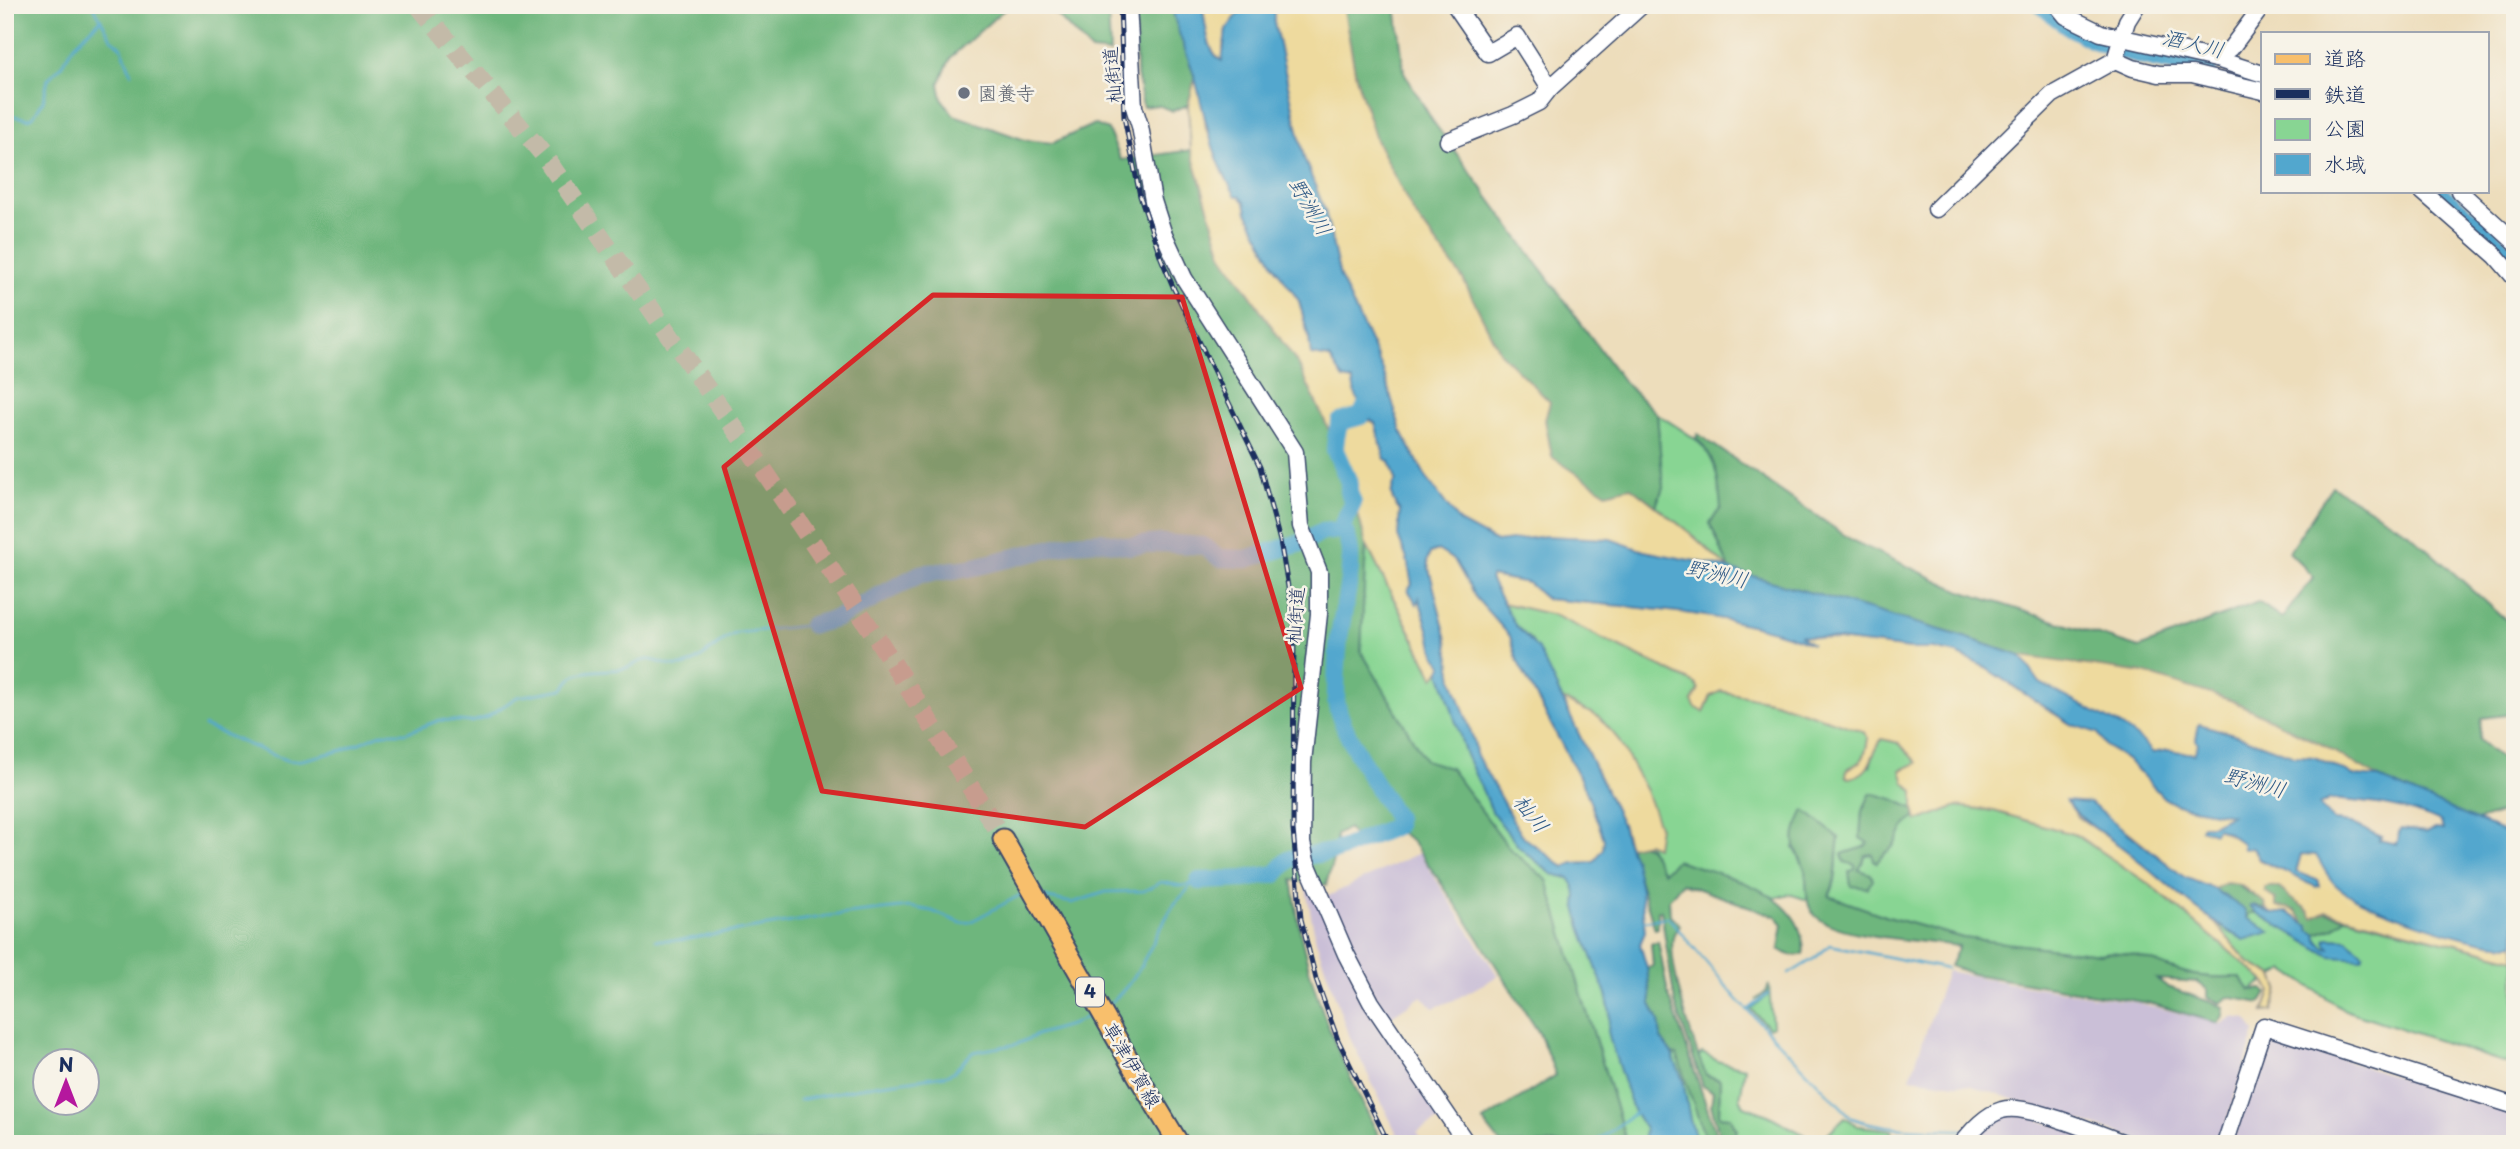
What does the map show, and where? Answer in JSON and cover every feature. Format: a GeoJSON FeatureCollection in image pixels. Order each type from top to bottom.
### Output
{"type":"FeatureCollection","features":[{"type":"Feature","properties":{"kind":"main road","name":"草津伊賀線"},"geometry":{"type":"LineString","coordinates":[[1003,839],[1138,1076],[1180,1144]]}},
{"type":"Feature","properties":{"kind":"street","name":"杣街道"},"geometry":{"type":"LineString","coordinates":[[1128,5],[1134,107],[1140,126],[1153,201],[1163,232],[1184,278],[1296,452],[1301,526],[1319,572],[1319,614],[1303,762],[1302,843],[1306,861],[1346,954],[1371,1002],[1467,1144]]}},
{"type":"Feature","properties":{"kind":"street"},"geometry":{"type":"LineString","coordinates":[[1455,5],[1488,53],[1517,36],[1550,88]]}},
{"type":"Feature","properties":{"kind":"street"},"geometry":{"type":"LineString","coordinates":[[1448,141],[1539,102],[1550,88],[1642,5]]}},
{"type":"Feature","properties":{"kind":"street"},"geometry":{"type":"LineString","coordinates":[[2057,5],[2066,16],[2101,33],[2216,59],[2261,73]]}},
{"type":"Feature","properties":{"kind":"street"},"geometry":{"type":"LineString","coordinates":[[1936,209],[2052,95],[2115,60],[2127,21],[2137,5]]}},
{"type":"Feature","properties":{"kind":"street"},"geometry":{"type":"LineString","coordinates":[[2216,59],[2231,48],[2263,5]]}},
{"type":"Feature","properties":{"kind":"street"},"geometry":{"type":"LineString","coordinates":[[2115,60],[2159,74],[2192,74],[2261,91]]}},
{"type":"Feature","properties":{"kind":"street"},"geometry":{"type":"LineString","coordinates":[[2423,192],[2487,247],[2515,278]]}},
{"type":"Feature","properties":{"kind":"street"},"geometry":{"type":"LineString","coordinates":[[2460,192],[2515,242]]}},
{"type":"Feature","properties":{"kind":"street"},"geometry":{"type":"LineString","coordinates":[[2225,1144],[2264,1026],[2515,1106]]}},
{"type":"Feature","properties":{"kind":"street"},"geometry":{"type":"LineString","coordinates":[[1961,1144],[1993,1114],[2011,1108],[2050,1117],[2127,1144]]}},
{"type":"Feature","properties":{"kind":"highlighted area"},"geometry":{"type":"Polygon","coordinates":[[[933,295],[1182,297],[1301,688],[1085,827],[822,791],[724,467],[933,295]]]}},
{"type":"Feature","properties":{"kind":"shaded area"},"geometry":{"type":"Polygon","coordinates":[[[1419,853],[1498,976],[1433,1008],[1422,996],[1387,1019],[1326,897],[1419,853]]]}},
{"type":"Feature","properties":{"kind":"shaded area"},"geometry":{"type":"Polygon","coordinates":[[[1310,883],[1445,1117],[1417,1132],[1422,1144],[1402,1144],[1348,1034],[1316,941],[1305,884],[1310,883]]]}},
{"type":"Feature","properties":{"kind":"shaded area"},"geometry":{"type":"Polygon","coordinates":[[[1947,971],[2139,1003],[2221,1024],[2232,1017],[2247,1019],[2255,1032],[2219,1144],[2153,1144],[1972,1086],[1910,1078],[1947,971]]]}},
{"type":"Feature","properties":{"kind":"shaded area"},"geometry":{"type":"Polygon","coordinates":[[[2268,1035],[2515,1115],[2515,1144],[2232,1144],[2268,1035]]]}},
{"type":"Feature","properties":{"kind":"shaded area"},"geometry":{"type":"Polygon","coordinates":[[[2020,1114],[2113,1144],[1967,1144],[1999,1117],[2020,1114]]]}},
{"type":"Feature","properties":{"kind":"green space"},"geometry":{"type":"Polygon","coordinates":[[[5,5],[1009,5],[951,57],[939,84],[942,99],[954,115],[1025,140],[1053,143],[1094,124],[1108,130],[1121,160],[1191,150],[1222,254],[1299,366],[1345,464],[1366,544],[1361,651],[1425,760],[1450,768],[1510,849],[1547,880],[1627,1144],[1501,1144],[1483,1121],[1556,1075],[1539,1033],[1466,919],[1411,840],[1387,824],[1357,841],[1348,828],[1336,835],[1336,849],[1326,885],[1292,880],[1302,940],[1319,1000],[1348,1073],[1383,1144],[5,1144],[5,5]]]}},
{"type":"Feature","properties":{"kind":"green space"},"geometry":{"type":"Polygon","coordinates":[[[1034,5],[1108,5],[1110,53],[1091,51],[1056,14],[1034,5]]]}},
{"type":"Feature","properties":{"kind":"green space"},"geometry":{"type":"Polygon","coordinates":[[[1135,5],[1172,5],[1195,79],[1188,105],[1172,111],[1158,105],[1143,107],[1136,69],[1135,5]]]}},
{"type":"Feature","properties":{"kind":"green space"},"geometry":{"type":"Polygon","coordinates":[[[1343,5],[1396,5],[1404,72],[1432,120],[1624,382],[1657,414],[1663,487],[1656,506],[1631,487],[1606,493],[1552,457],[1545,420],[1550,402],[1500,353],[1463,279],[1413,212],[1376,140],[1356,77],[1343,5]]]}},
{"type":"Feature","properties":{"kind":"green space"},"geometry":{"type":"Polygon","coordinates":[[[1657,414],[1698,441],[1712,459],[1722,508],[1710,523],[1730,570],[1656,506],[1663,487],[1657,414]]]}},
{"type":"Feature","properties":{"kind":"green space"},"geometry":{"type":"Polygon","coordinates":[[[1698,434],[1853,541],[1961,591],[2139,648],[2258,602],[2282,618],[2314,577],[2289,552],[2332,486],[2408,532],[2515,628],[2515,710],[2506,715],[2481,718],[2479,740],[2515,770],[2515,808],[2476,821],[2379,778],[2319,743],[2233,701],[2021,656],[1961,636],[1730,570],[1710,523],[1721,508],[1716,470],[1709,454],[1696,438],[1698,434]]]}},
{"type":"Feature","properties":{"kind":"green space"},"geometry":{"type":"Polygon","coordinates":[[[1366,544],[1433,677],[1440,671],[1466,755],[1493,813],[1519,847],[1552,874],[1569,878],[1573,884],[1581,927],[1606,994],[1610,1012],[1608,1031],[1611,1043],[1633,1110],[1645,1129],[1644,1138],[1647,1144],[1627,1144],[1547,880],[1510,849],[1450,768],[1425,761],[1361,651],[1366,544]]]}},
{"type":"Feature","properties":{"kind":"green space"},"geometry":{"type":"Polygon","coordinates":[[[1503,603],[1554,615],[1696,684],[1704,711],[1711,696],[1720,691],[1775,702],[1863,731],[1868,738],[1865,754],[1861,761],[1847,769],[1870,766],[1882,739],[1899,743],[1918,763],[1905,783],[1914,791],[1914,809],[1893,799],[1862,811],[1860,838],[1869,843],[1855,865],[1857,871],[1865,855],[1872,854],[1877,862],[1892,847],[1908,823],[1916,817],[1918,821],[1957,806],[1994,811],[2076,835],[2149,884],[2265,981],[2250,990],[2240,977],[2189,974],[2126,954],[2100,954],[1963,938],[1888,917],[1829,896],[1836,875],[1839,838],[1794,847],[1805,869],[1808,900],[1789,894],[1775,898],[1745,884],[1663,873],[1649,847],[1641,844],[1647,843],[1646,791],[1618,739],[1599,717],[1562,699],[1532,641],[1515,625],[1503,603]]]}},
{"type":"Feature","properties":{"kind":"green space"},"geometry":{"type":"Polygon","coordinates":[[[1871,793],[1914,809],[1916,817],[1908,823],[1892,847],[1877,862],[1872,854],[1865,855],[1858,870],[1871,874],[1873,880],[1867,888],[1851,886],[1849,872],[1855,869],[1855,865],[1844,862],[1842,854],[1864,847],[1868,843],[1860,838],[1862,811],[1871,793]]]}},
{"type":"Feature","properties":{"kind":"green space"},"geometry":{"type":"Polygon","coordinates":[[[1804,810],[1839,838],[1836,875],[1829,896],[1888,917],[1963,938],[2100,954],[2126,954],[2189,974],[2240,977],[2250,990],[2263,989],[2267,993],[2261,1003],[2228,997],[2221,1003],[2208,998],[2208,990],[2197,982],[2157,979],[2168,987],[2224,1007],[2223,1016],[2218,1023],[2149,1003],[1972,974],[1950,966],[1959,946],[1881,937],[1839,928],[1823,921],[1813,913],[1808,904],[1804,868],[1794,841],[1804,810]]]}},
{"type":"Feature","properties":{"kind":"green space"},"geometry":{"type":"Polygon","coordinates":[[[1641,844],[1649,847],[1663,872],[1676,860],[1730,877],[1767,894],[1794,918],[1801,934],[1803,955],[1789,955],[1779,949],[1783,924],[1776,916],[1682,883],[1669,899],[1670,915],[1680,925],[1674,933],[1672,946],[1682,1004],[1706,1075],[1720,1080],[1719,1116],[1730,1117],[1737,1130],[1730,1144],[1707,1144],[1677,1055],[1672,1054],[1661,1039],[1659,1021],[1651,1004],[1647,968],[1653,966],[1651,944],[1658,941],[1668,993],[1716,1134],[1719,1134],[1711,1105],[1713,1092],[1703,1086],[1675,1003],[1661,911],[1658,911],[1658,928],[1655,929],[1629,847],[1641,844]]]}},
{"type":"Feature","properties":{"kind":"green space"},"geometry":{"type":"Polygon","coordinates":[[[2226,883],[2238,885],[2264,901],[2266,909],[2250,906],[2257,913],[2250,913],[2247,918],[2244,910],[2214,889],[2226,883]]]}},
{"type":"Feature","properties":{"kind":"green space"},"geometry":{"type":"Polygon","coordinates":[[[2275,886],[2303,904],[2346,917],[2333,928],[2316,934],[2309,931],[2309,926],[2296,911],[2276,907],[2265,892],[2265,887],[2275,886]]]}},
{"type":"Feature","properties":{"kind":"green space"},"geometry":{"type":"Polygon","coordinates":[[[2250,913],[2257,913],[2330,956],[2347,939],[2326,939],[2330,948],[2326,950],[2316,934],[2333,928],[2346,917],[2515,959],[2515,1066],[2345,1010],[2285,970],[2274,976],[2248,962],[2215,923],[2232,934],[2269,932],[2247,918],[2250,913]]]}},
{"type":"Feature","properties":{"kind":"green space"},"geometry":{"type":"Polygon","coordinates":[[[1769,985],[1772,1026],[1769,1028],[1751,1009],[1768,995],[1767,992],[1756,1000],[1766,992],[1769,985]]]}},
{"type":"Feature","properties":{"kind":"green space"},"geometry":{"type":"Polygon","coordinates":[[[1702,1053],[1720,1062],[1745,1068],[1740,1098],[1744,1106],[1768,1115],[1821,1144],[1730,1144],[1737,1130],[1719,1116],[1720,1080],[1706,1075],[1698,1057],[1702,1053]]]}},
{"type":"Feature","properties":{"kind":"green space"},"geometry":{"type":"Polygon","coordinates":[[[1672,1054],[1677,1054],[1707,1144],[1698,1144],[1690,1120],[1683,1080],[1672,1054]]]}},
{"type":"Feature","properties":{"kind":"green space"},"geometry":{"type":"Polygon","coordinates":[[[1845,1117],[1858,1126],[1892,1130],[1890,1144],[1830,1144],[1818,1136],[1826,1135],[1845,1117]]]}},
{"type":"Feature","properties":{"kind":"sand"},"geometry":{"type":"Polygon","coordinates":[[[1202,5],[1245,5],[1223,46],[1223,61],[1217,57],[1210,45],[1202,5]]]}},
{"type":"Feature","properties":{"kind":"sand"},"geometry":{"type":"Polygon","coordinates":[[[1274,5],[1343,5],[1356,77],[1376,140],[1413,212],[1463,279],[1500,353],[1550,402],[1545,420],[1552,457],[1606,493],[1631,487],[1690,533],[1730,570],[1644,551],[1610,539],[1496,542],[1459,522],[1426,477],[1401,431],[1383,370],[1340,277],[1325,211],[1304,158],[1274,22],[1274,5]]]}},
{"type":"Feature","properties":{"kind":"sand"},"geometry":{"type":"Polygon","coordinates":[[[1195,79],[1203,103],[1206,129],[1276,268],[1299,301],[1311,354],[1330,358],[1344,379],[1353,381],[1368,420],[1375,423],[1385,459],[1390,461],[1396,480],[1392,496],[1400,511],[1398,536],[1407,559],[1412,584],[1408,591],[1418,595],[1436,656],[1443,665],[1434,678],[1366,544],[1345,464],[1299,366],[1222,254],[1191,150],[1188,105],[1195,79]]]}},
{"type":"Feature","properties":{"kind":"sand"},"geometry":{"type":"Polygon","coordinates":[[[1438,550],[1455,561],[1476,598],[1510,636],[1518,662],[1585,788],[1604,839],[1603,849],[1594,862],[1573,863],[1564,867],[1525,838],[1476,754],[1453,680],[1447,640],[1427,561],[1430,553],[1438,550]]]}},
{"type":"Feature","properties":{"kind":"sand"},"geometry":{"type":"Polygon","coordinates":[[[1490,576],[1528,583],[1547,599],[1712,617],[1776,631],[1807,642],[1797,635],[1911,649],[1934,649],[1957,654],[1981,665],[2070,724],[2098,733],[2106,746],[2130,762],[2164,798],[2177,805],[2233,815],[2212,825],[2253,848],[2259,860],[2278,869],[2319,881],[2296,873],[2301,853],[2316,855],[2379,909],[2474,939],[2515,943],[2515,959],[2327,911],[2313,918],[2305,908],[2274,887],[2265,888],[2265,892],[2276,899],[2276,907],[2294,910],[2305,924],[2288,912],[2272,914],[2266,909],[2265,903],[2240,885],[2226,883],[2214,889],[2184,877],[2130,833],[2067,801],[2078,817],[2125,849],[2215,923],[2248,962],[2274,976],[2279,989],[2272,1011],[2264,1012],[2271,991],[2265,981],[2149,884],[2076,835],[1994,811],[1957,806],[1917,821],[1914,791],[1905,783],[1901,770],[1917,763],[1899,743],[1882,739],[1863,772],[1849,778],[1846,776],[1847,769],[1861,761],[1865,754],[1868,738],[1863,731],[1775,702],[1721,691],[1711,696],[1704,712],[1695,707],[1692,701],[1699,689],[1696,684],[1554,615],[1503,603],[1489,579],[1490,576]]]}},
{"type":"Feature","properties":{"kind":"sand"},"geometry":{"type":"Polygon","coordinates":[[[2021,656],[2144,673],[2233,701],[2319,743],[2379,778],[2355,776],[2315,757],[2294,756],[2200,724],[2196,739],[2199,744],[2194,754],[2168,750],[2152,753],[2143,742],[2040,683],[2021,656]]]}},
{"type":"Feature","properties":{"kind":"sand"},"geometry":{"type":"Polygon","coordinates":[[[1562,699],[1599,717],[1618,739],[1646,791],[1659,826],[1656,847],[1647,843],[1629,847],[1622,824],[1562,699]]]}},
{"type":"Feature","properties":{"kind":"water","name":"野洲川"},"geometry":{"type":"Polygon","coordinates":[[[1172,5],[1202,5],[1210,44],[1222,61],[1226,30],[1245,5],[1274,5],[1274,22],[1304,158],[1325,211],[1340,277],[1383,370],[1401,431],[1426,477],[1459,522],[1496,542],[1546,536],[1610,539],[1644,551],[1711,564],[1961,636],[2021,656],[2040,683],[2121,726],[2153,753],[2168,750],[2194,754],[2198,744],[2196,739],[2199,724],[2294,756],[2314,757],[2355,776],[2379,778],[2515,837],[2515,943],[2484,942],[2464,937],[2367,903],[2334,883],[2316,855],[2301,854],[2296,872],[2319,881],[2319,886],[2316,887],[2259,859],[2253,848],[2243,849],[2242,843],[2227,832],[2217,828],[2214,833],[2200,828],[2231,815],[2177,805],[2164,798],[2130,762],[2106,746],[2098,733],[2071,724],[1981,665],[1957,654],[1934,649],[1911,649],[1799,635],[1812,644],[1748,624],[1681,612],[1547,599],[1528,583],[1491,576],[1490,579],[1515,625],[1538,649],[1622,824],[1635,861],[1645,932],[1640,944],[1647,968],[1651,1004],[1659,1021],[1661,1039],[1672,1054],[1683,1080],[1690,1120],[1698,1144],[1647,1144],[1644,1138],[1645,1129],[1633,1110],[1611,1043],[1608,1031],[1610,1012],[1606,994],[1581,927],[1573,884],[1569,878],[1552,874],[1519,847],[1493,813],[1466,755],[1440,671],[1443,665],[1436,656],[1419,598],[1417,604],[1408,590],[1412,584],[1407,559],[1398,536],[1400,511],[1392,496],[1396,480],[1390,461],[1385,459],[1375,423],[1360,405],[1353,381],[1344,379],[1330,358],[1311,355],[1299,301],[1276,268],[1247,212],[1245,202],[1240,196],[1236,196],[1221,168],[1172,5]],[[1438,550],[1430,553],[1427,561],[1447,640],[1453,680],[1476,754],[1525,838],[1564,867],[1573,863],[1594,862],[1603,849],[1604,839],[1585,788],[1518,662],[1510,636],[1476,598],[1455,561],[1438,550]],[[2330,799],[2319,805],[2334,821],[2351,823],[2382,837],[2379,840],[2396,844],[2400,829],[2427,832],[2443,830],[2441,822],[2400,808],[2330,799]]]}},
{"type":"Feature","properties":{"kind":"water"},"geometry":{"type":"Polygon","coordinates":[[[2066,801],[2090,803],[2184,877],[2214,889],[2245,910],[2247,918],[2270,932],[2244,940],[2228,931],[2088,822],[2066,801]]]}},
{"type":"Feature","properties":{"kind":"water"},"geometry":{"type":"Polygon","coordinates":[[[2250,906],[2272,914],[2288,912],[2309,926],[2309,930],[2316,934],[2326,949],[2330,948],[2326,944],[2328,938],[2347,939],[2364,954],[2363,958],[2330,956],[2257,913],[2250,906]]]}},
{"type":"Feature","properties":{"kind":"waterway"},"geometry":{"type":"LineString","coordinates":[[93,5],[111,38],[122,48],[131,73]]}},
{"type":"Feature","properties":{"kind":"waterway","name":"酒人川"},"geometry":{"type":"LineString","coordinates":[[2042,5],[2060,21],[2099,43],[2141,56],[2208,70]]}},
{"type":"Feature","properties":{"kind":"waterway"},"geometry":{"type":"LineString","coordinates":[[5,117],[33,117],[43,101],[48,79],[61,66],[74,45],[101,19]]}},
{"type":"Feature","properties":{"kind":"waterway","name":"酒人川"},"geometry":{"type":"LineString","coordinates":[[2438,192],[2515,260]]}},
{"type":"Feature","properties":{"kind":"waterway"},"geometry":{"type":"LineString","coordinates":[[812,625],[838,618],[920,574],[970,568],[1073,543],[1101,541],[1129,546],[1162,543],[1203,546],[1220,558],[1246,559],[1301,543],[1322,532],[1340,530],[1353,503],[1349,482],[1335,450],[1337,433],[1340,422],[1361,416],[1368,401],[1369,389]]}},
{"type":"Feature","properties":{"kind":"waterway"},"geometry":{"type":"LineString","coordinates":[[1199,881],[1276,874],[1289,859],[1336,851],[1396,826],[1396,818],[1351,741],[1338,710],[1338,646],[1350,566],[1350,551],[1342,528]]}},
{"type":"Feature","properties":{"kind":"waterway"},"geometry":{"type":"LineString","coordinates":[[204,726],[289,761],[302,760],[343,750],[383,733],[405,733],[440,720],[472,722],[487,717],[517,697],[563,689],[573,676],[584,672],[626,668],[648,660],[672,666],[687,665],[737,633],[812,625]]}},
{"type":"Feature","properties":{"kind":"waterway"},"geometry":{"type":"LineString","coordinates":[[1044,897],[1072,903],[1106,892],[1144,891],[1161,882],[1182,886],[1199,881]]}},
{"type":"Feature","properties":{"kind":"waterway"},"geometry":{"type":"LineString","coordinates":[[1105,1006],[1117,997],[1136,974],[1165,919],[1191,884]]}},
{"type":"Feature","properties":{"kind":"waterway"},"geometry":{"type":"LineString","coordinates":[[656,940],[682,940],[828,916],[910,907],[932,911],[961,923],[970,922],[1024,893]]}},
{"type":"Feature","properties":{"kind":"waterway"},"geometry":{"type":"LineString","coordinates":[[1644,921],[1668,917],[1737,999],[1852,1118],[1892,1127],[1963,1130]]}},
{"type":"Feature","properties":{"kind":"waterway"},"geometry":{"type":"LineString","coordinates":[[1789,974],[1830,945],[1947,969]]}},
{"type":"Feature","properties":{"kind":"waterway"},"geometry":{"type":"LineString","coordinates":[[1748,1010],[1768,994]]}},
{"type":"Feature","properties":{"kind":"waterway"},"geometry":{"type":"LineString","coordinates":[[799,1100],[874,1085],[947,1075],[973,1052],[1017,1044],[1073,1024],[1094,1013]]}},
{"type":"Feature","properties":{"kind":"waterway"},"geometry":{"type":"LineString","coordinates":[[1593,1144],[1635,1113]]}},
{"type":"Feature","properties":{"kind":"waterway"},"geometry":{"type":"LineString","coordinates":[[2132,1139],[2146,1144]]}},
{"type":"Feature","properties":{"kind":"tunnel"},"geometry":{"type":"LineString","coordinates":[[418,5],[542,153],[759,463],[880,643],[1003,839]]}},
{"type":"Feature","properties":{"kind":"railway"},"geometry":{"type":"LineString","coordinates":[[1120,5],[1124,117],[1140,196],[1174,289],[1260,467],[1280,541],[1294,621],[1293,830],[1301,919],[1316,979],[1338,1040],[1389,1144]]}},
{"type":"Feature","properties":{"kind":"place","name":"園養寺"},"geometry":{"type":"Point","coordinates":[964,93]}},
{"type":"Feature","properties":{"kind":"water label","name":"杣川"},"geometry":{"type":"Point","coordinates":[1531,814]}}]}
